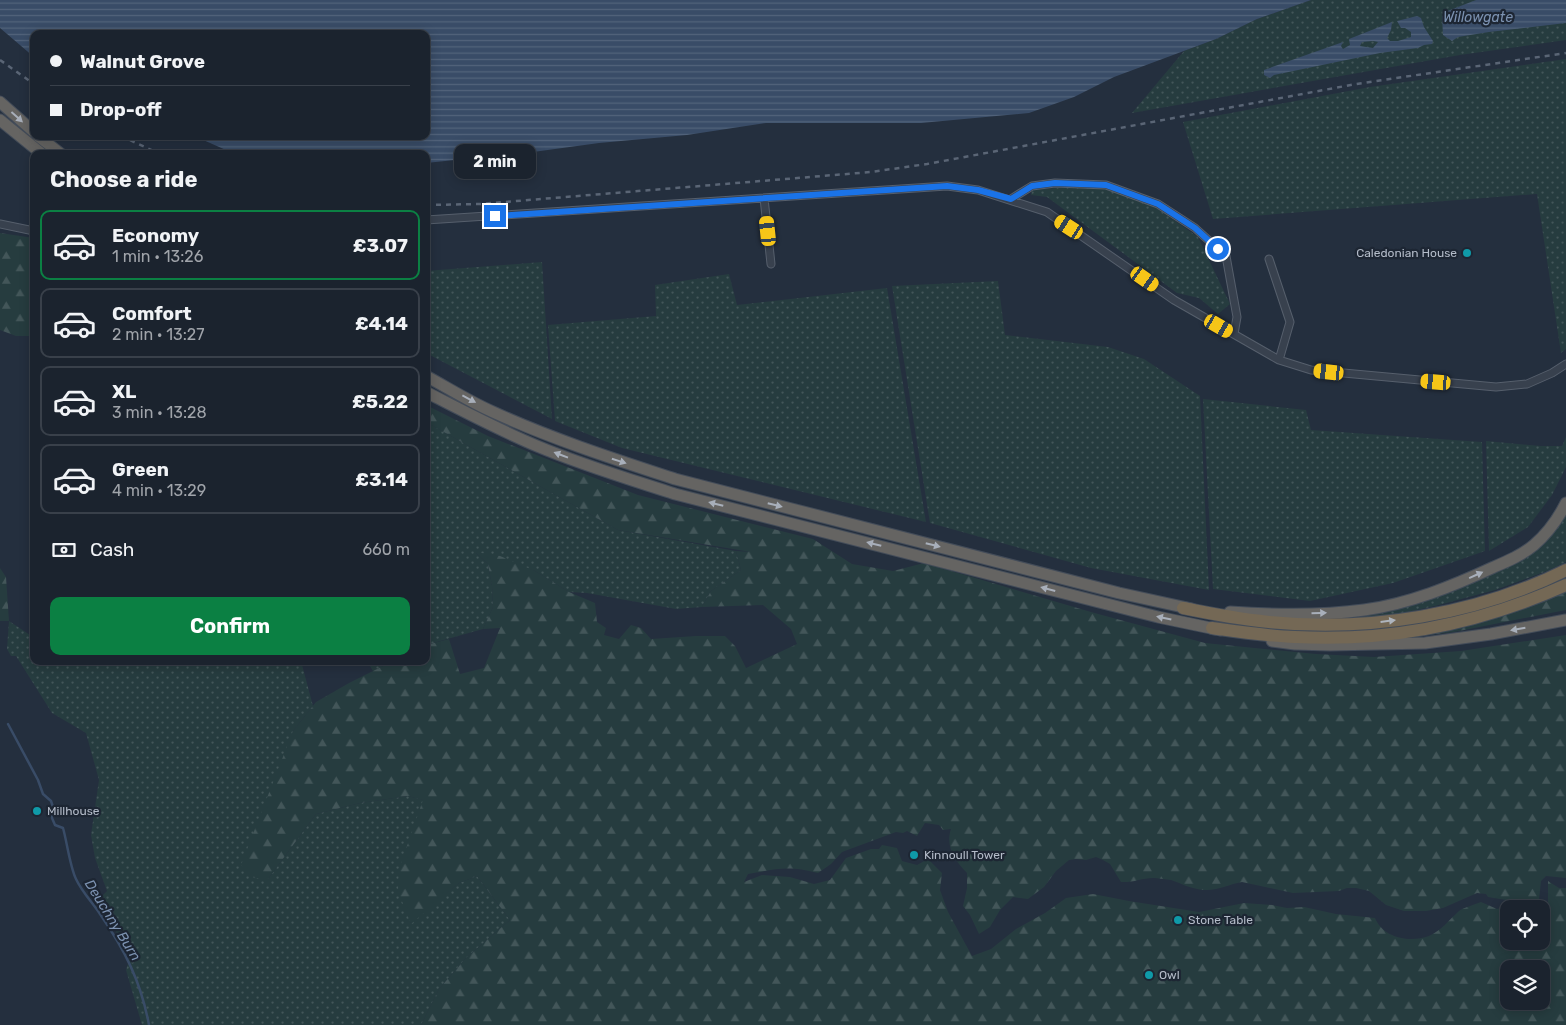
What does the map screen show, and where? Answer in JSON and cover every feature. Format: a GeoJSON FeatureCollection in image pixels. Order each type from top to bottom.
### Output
{"type":"FeatureCollection","features":[{"type":"Feature","properties":{"kind":"highway"},"geometry":{"type":"LineString","coordinates":[[0,102],[30,128]]}},
{"type":"Feature","properties":{"kind":"highway"},"geometry":{"type":"LineString","coordinates":[[0,120],[37,150]]}},
{"type":"Feature","properties":{"kind":"highway"},"geometry":{"type":"LineString","coordinates":[[43,140],[56,150]]}},
{"type":"Feature","properties":{"kind":"highway"},"geometry":{"type":"LineString","coordinates":[[430,378],[492,411],[543,433],[603,456],[675,479],[1183,608],[1229,617],[1271,622],[1368,624],[1429,615],[1472,605],[1532,585],[1566,570]]}},
{"type":"Feature","properties":{"kind":"highway"},"geometry":{"type":"LineString","coordinates":[[430,394],[537,446],[598,469],[675,494],[1158,617],[1268,640],[1295,644],[1375,645],[1425,643],[1491,634],[1566,620]]}},
{"type":"Feature","properties":{"kind":"highway"},"geometry":{"type":"LineString","coordinates":[[1183,608],[1263,614],[1329,613],[1365,610],[1417,598],[1475,576],[1520,555],[1532,547],[1554,524],[1566,503]]}},
{"type":"Feature","properties":{"kind":"highway"},"geometry":{"type":"LineString","coordinates":[[1212,628],[1258,634],[1322,638],[1368,636],[1424,630],[1484,616],[1566,585]]}},
{"type":"Feature","properties":{"kind":"street"},"geometry":{"type":"LineString","coordinates":[[1011,199],[1032,186],[1055,183],[1106,185],[1158,204],[1195,228],[1226,256],[1237,317],[1234,334]]}},
{"type":"Feature","properties":{"kind":"street"},"geometry":{"type":"LineString","coordinates":[[430,220],[947,186],[978,190],[1011,199],[1046,212],[1174,300],[1279,360],[1311,370],[1496,387],[1527,384],[1552,373],[1566,364]]}},
{"type":"Feature","properties":{"kind":"street"},"geometry":{"type":"LineString","coordinates":[[764,198],[771,264]]}},
{"type":"Feature","properties":{"kind":"street"},"geometry":{"type":"LineString","coordinates":[[0,224],[30,230]]}},
{"type":"Feature","properties":{"kind":"street"},"geometry":{"type":"LineString","coordinates":[[1269,259],[1290,322],[1279,360]]}},
{"type":"Feature","properties":{"kind":"green space"},"geometry":{"type":"Polygon","coordinates":[[[1311,0],[1566,0],[1566,40],[1460,55],[1132,113],[1184,51],[1216,39],[1257,19],[1311,0]]]}},
{"type":"Feature","properties":{"kind":"green space"},"geometry":{"type":"Polygon","coordinates":[[[1566,59],[1566,349],[1561,353],[1537,194],[1213,219],[1183,122],[1370,87],[1566,59]]]}},
{"type":"Feature","properties":{"kind":"green space"},"geometry":{"type":"Polygon","coordinates":[[[1081,186],[1111,190],[1158,209],[1198,237],[1230,304],[1218,314],[1199,298],[1177,293],[1047,197],[1031,195],[1032,190],[1081,186]]]}},
{"type":"Feature","properties":{"kind":"green space"},"geometry":{"type":"Polygon","coordinates":[[[0,233],[30,237],[30,336],[16,336],[0,330],[0,233]]]}},
{"type":"Feature","properties":{"kind":"green space"},"geometry":{"type":"Polygon","coordinates":[[[542,262],[552,419],[430,355],[430,271],[542,262]]]}},
{"type":"Feature","properties":{"kind":"green space"},"geometry":{"type":"Polygon","coordinates":[[[729,274],[737,305],[887,288],[926,522],[622,448],[555,421],[548,325],[656,316],[655,285],[729,274]]]}},
{"type":"Feature","properties":{"kind":"green space"},"geometry":{"type":"Polygon","coordinates":[[[998,281],[1005,335],[1108,347],[1144,359],[1200,396],[1209,590],[1091,568],[930,523],[892,286],[998,281]]]}},
{"type":"Feature","properties":{"kind":"green space"},"geometry":{"type":"Polygon","coordinates":[[[1203,399],[1306,410],[1311,430],[1482,442],[1485,551],[1393,583],[1310,601],[1213,589],[1203,399]]]}},
{"type":"Feature","properties":{"kind":"green space"},"geometry":{"type":"Polygon","coordinates":[[[430,407],[488,436],[638,495],[813,539],[852,564],[893,571],[924,563],[1205,643],[1316,654],[1374,657],[1461,651],[1566,635],[1566,878],[1546,876],[1541,881],[1539,900],[1506,900],[1477,893],[1443,908],[1426,911],[1404,911],[1386,905],[1369,891],[1356,888],[1347,888],[1339,891],[1293,893],[1242,882],[1204,890],[1195,889],[1171,880],[1155,878],[1121,882],[1110,864],[1096,857],[1086,860],[1069,860],[1056,871],[1044,887],[1028,899],[1013,897],[1000,910],[990,927],[979,934],[970,915],[963,906],[967,888],[967,873],[952,853],[949,841],[951,829],[943,830],[939,825],[925,823],[917,836],[907,831],[903,833],[896,832],[842,852],[831,864],[818,873],[790,868],[775,869],[748,874],[744,882],[762,875],[790,877],[814,884],[830,880],[846,858],[871,849],[879,849],[882,845],[897,848],[902,861],[917,865],[928,859],[942,873],[940,890],[948,912],[972,956],[991,949],[1016,929],[1045,913],[1066,898],[1093,894],[1199,912],[1244,903],[1287,908],[1304,907],[1336,914],[1375,918],[1384,930],[1406,939],[1429,936],[1441,928],[1459,911],[1481,902],[1497,909],[1500,908],[1500,950],[1550,950],[1548,881],[1559,888],[1566,888],[1566,1025],[421,1025],[439,989],[466,958],[510,920],[477,876],[459,883],[411,924],[398,891],[399,869],[423,800],[408,796],[360,803],[316,814],[268,879],[254,878],[241,865],[293,731],[316,702],[385,665],[430,665],[430,644],[449,639],[460,674],[484,668],[500,628],[483,629],[493,607],[492,586],[488,564],[475,552],[500,556],[535,571],[569,592],[595,603],[597,622],[606,628],[604,635],[619,639],[631,625],[641,628],[651,639],[725,636],[735,646],[746,668],[797,644],[791,629],[763,605],[702,607],[711,591],[741,570],[736,551],[751,552],[618,530],[430,424],[430,407]]]}},
{"type":"Feature","properties":{"kind":"green space"},"geometry":{"type":"Polygon","coordinates":[[[430,424],[618,530],[736,551],[741,570],[711,591],[702,607],[676,609],[587,593],[569,592],[535,571],[476,553],[488,564],[492,586],[493,607],[483,629],[430,644],[430,424]]]}},
{"type":"Feature","properties":{"kind":"green space"},"geometry":{"type":"Polygon","coordinates":[[[1566,437],[1566,467],[1552,495],[1528,527],[1489,551],[1486,441],[1562,446],[1566,437]]]}},
{"type":"Feature","properties":{"kind":"green space"},"geometry":{"type":"Polygon","coordinates":[[[1566,508],[1566,562],[1547,571],[1495,590],[1435,606],[1366,621],[1331,618],[1377,611],[1511,561],[1566,508]]]}},
{"type":"Feature","properties":{"kind":"green space"},"geometry":{"type":"Polygon","coordinates":[[[0,568],[6,577],[9,621],[0,621],[0,568]]]}},
{"type":"Feature","properties":{"kind":"green space"},"geometry":{"type":"Polygon","coordinates":[[[1566,591],[1566,610],[1454,632],[1397,639],[1506,615],[1566,591]]]}},
{"type":"Feature","properties":{"kind":"green space"},"geometry":{"type":"Polygon","coordinates":[[[9,621],[30,635],[30,665],[302,665],[313,706],[293,731],[268,879],[316,814],[360,803],[408,796],[424,800],[410,923],[459,883],[477,876],[510,920],[466,958],[439,989],[421,1025],[142,1025],[126,970],[131,954],[96,902],[107,891],[95,858],[91,835],[99,780],[86,733],[52,713],[16,656],[11,656],[7,649],[9,621]]]}},
{"type":"Feature","properties":{"kind":"green space"},"geometry":{"type":"Polygon","coordinates":[[[369,665],[385,665],[373,671],[369,665]]]}},
{"type":"Feature","properties":{"kind":"water"},"geometry":{"type":"Polygon","coordinates":[[[0,0],[1311,0],[1257,19],[1216,39],[1114,77],[1074,97],[1029,113],[921,123],[766,123],[687,135],[430,163],[430,150],[226,150],[203,140],[430,140],[430,30],[30,30],[30,54],[0,28],[0,0]]]}},
{"type":"Feature","properties":{"kind":"water","name":"Willowgate"},"geometry":{"type":"Polygon","coordinates":[[[1476,0],[1566,0],[1566,23],[1489,32],[1458,37],[1452,41],[1443,35],[1442,17],[1445,12],[1476,0]]]}},
{"type":"Feature","properties":{"kind":"water"},"geometry":{"type":"Polygon","coordinates":[[[1417,16],[1421,18],[1424,27],[1433,41],[1432,44],[1274,75],[1270,78],[1264,75],[1264,70],[1343,42],[1341,46],[1343,49],[1350,45],[1349,39],[1392,22],[1387,38],[1390,41],[1411,37],[1411,32],[1401,28],[1397,21],[1417,16]],[[1362,42],[1360,46],[1373,48],[1378,42],[1362,42]]]}},
{"type":"Feature","properties":{"kind":"waterway","name":"Deuchny Burn"},"geometry":{"type":"LineString","coordinates":[[8,724],[38,780],[43,794],[51,801],[53,807],[52,818],[55,825],[63,828],[76,879],[109,927],[131,967],[137,980],[149,1025]]}},
{"type":"Feature","properties":{"kind":"railway"},"geometry":{"type":"LineString","coordinates":[[430,205],[480,204],[871,172],[927,164],[1356,84],[1566,53]]}},
{"type":"Feature","properties":{"kind":"railway"},"geometry":{"type":"LineString","coordinates":[[0,60],[30,81]]}},
{"type":"Feature","properties":{"kind":"railway"},"geometry":{"type":"LineString","coordinates":[[130,140],[151,150]]}},
{"type":"Feature","properties":{"kind":"place","name":"Caledonian House"},"geometry":{"type":"Point","coordinates":[1467,253]}},
{"type":"Feature","properties":{"kind":"place","name":"Millhouse"},"geometry":{"type":"Point","coordinates":[37,811]}},
{"type":"Feature","properties":{"kind":"place","name":"Kinnoull Tower"},"geometry":{"type":"Point","coordinates":[914,855]}},
{"type":"Feature","properties":{"kind":"place","name":"Stone Table"},"geometry":{"type":"Point","coordinates":[1178,920]}},
{"type":"Feature","properties":{"kind":"place","name":"Owl"},"geometry":{"type":"Point","coordinates":[1149,975]}},
{"type":"Feature","properties":{"kind":"route"},"geometry":{"type":"LineString","coordinates":[[495,216],[947,186],[978,190],[1011,199],[1032,186],[1055,183],[1106,185],[1158,204],[1195,228],[1218,249]]}}]}
